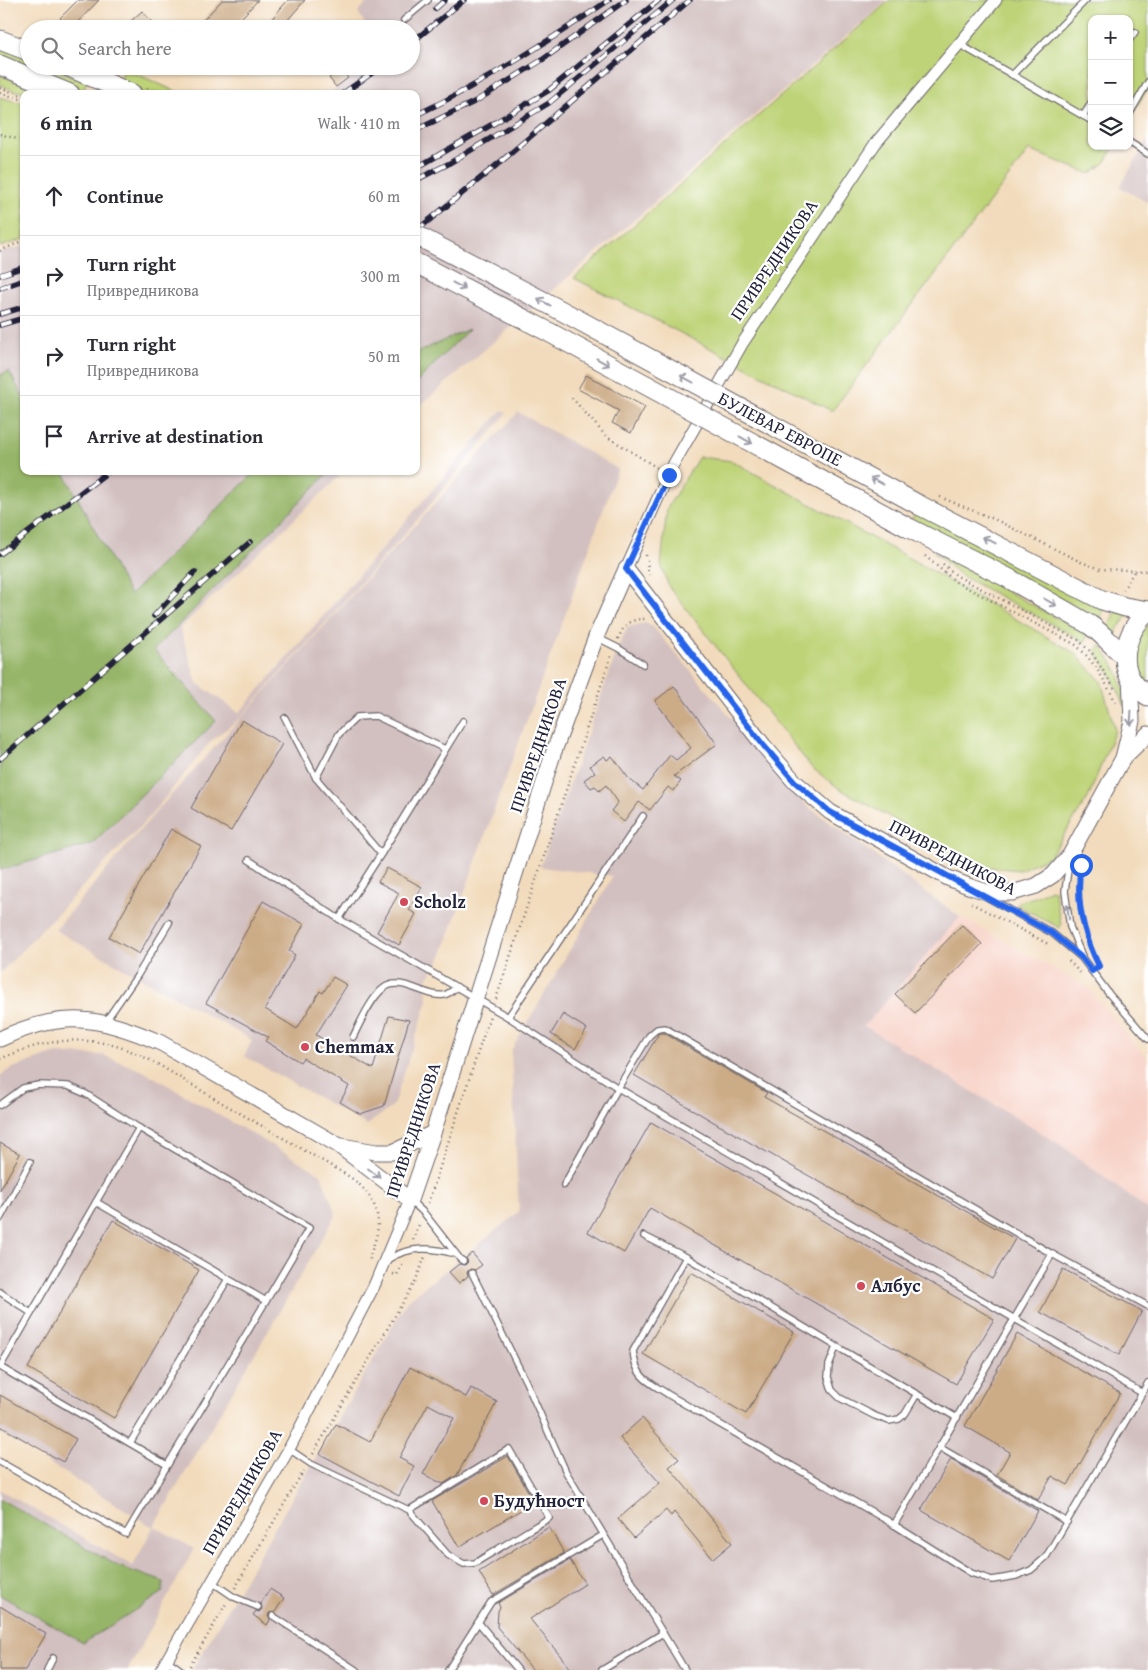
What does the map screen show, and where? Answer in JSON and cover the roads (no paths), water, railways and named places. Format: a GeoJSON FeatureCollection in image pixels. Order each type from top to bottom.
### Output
{"type":"FeatureCollection","features":[{"type":"Feature","properties":{"kind":"main road"},"geometry":{"type":"LineString","coordinates":[[0,40],[20,48]]}},
{"type":"Feature","properties":{"kind":"main road"},"geometry":{"type":"LineString","coordinates":[[0,65],[20,73]]}},
{"type":"Feature","properties":{"kind":"main road"},"geometry":{"type":"LineString","coordinates":[[24,75],[60,90]]}},
{"type":"Feature","properties":{"kind":"main road"},"geometry":{"type":"LineString","coordinates":[[90,75],[123,90]]}},
{"type":"Feature","properties":{"kind":"main road","name":"БУЛЕВАР ЕВРОПЕ"},"geometry":{"type":"LineString","coordinates":[[420,237],[927,499],[1102,600],[1116,605],[1148,611]]}},
{"type":"Feature","properties":{"kind":"main road","name":"БУЛЕВАР ЕВРОПЕ"},"geometry":{"type":"LineString","coordinates":[[420,265],[909,528],[1008,578],[1090,626],[1102,634],[1125,656]]}},
{"type":"Feature","properties":{"kind":"main road","name":"БУЛЕВАР ЕВРОПЕ"},"geometry":{"type":"LineString","coordinates":[[1148,611],[1132,631],[1125,656],[1130,676],[1135,685],[1148,696]]}},
{"type":"Feature","properties":{"kind":"street","name":"ПРИВРЕДНИКОВА"},"geometry":{"type":"LineString","coordinates":[[164,1665],[289,1450],[384,1264],[410,1200],[433,1132],[553,754],[596,637],[642,530],[669,475],[742,344],[812,236],[875,144],[996,0]]}},
{"type":"Feature","properties":{"kind":"street","name":"ПРИВРЕДНИКОВА"},"geometry":{"type":"LineString","coordinates":[[626,569],[764,746],[795,782],[830,812],[948,878],[967,894]]}},
{"type":"Feature","properties":{"kind":"street"},"geometry":{"type":"LineString","coordinates":[[967,894],[1012,893],[1036,886],[1077,857],[1124,758],[1132,721],[1130,676]]}},
{"type":"Feature","properties":{"kind":"street"},"geometry":{"type":"LineString","coordinates":[[1124,758],[1148,734]]}},
{"type":"Feature","properties":{"kind":"street"},"geometry":{"type":"LineString","coordinates":[[0,1039],[22,1028],[50,1021],[79,1019],[105,1022],[133,1030],[161,1043],[338,1145],[410,1200]]}},
{"type":"Feature","properties":{"kind":"street"},"geometry":{"type":"LineString","coordinates":[[338,1145],[357,1150],[393,1152],[433,1132]]}},
{"type":"Feature","properties":{"kind":"lane"},"geometry":{"type":"LineString","coordinates":[[404,20],[428,0]]}},
{"type":"Feature","properties":{"kind":"lane"},"geometry":{"type":"LineString","coordinates":[[1012,74],[1086,0]]}},
{"type":"Feature","properties":{"kind":"lane"},"geometry":{"type":"LineString","coordinates":[[959,44],[1088,119]]}},
{"type":"Feature","properties":{"kind":"lane"},"geometry":{"type":"LineString","coordinates":[[1133,108],[1148,82]]}},
{"type":"Feature","properties":{"kind":"lane"},"geometry":{"type":"LineString","coordinates":[[1083,116],[1090,105]]}},
{"type":"Feature","properties":{"kind":"lane"},"geometry":{"type":"LineString","coordinates":[[1133,145],[1148,154]]}},
{"type":"Feature","properties":{"kind":"lane"},"geometry":{"type":"LineString","coordinates":[[596,637],[643,664]]}},
{"type":"Feature","properties":{"kind":"lane"},"geometry":{"type":"LineString","coordinates":[[316,778],[339,734],[357,717],[376,716],[445,749]]}},
{"type":"Feature","properties":{"kind":"lane"},"geometry":{"type":"LineString","coordinates":[[285,718],[316,778],[381,854]]}},
{"type":"Feature","properties":{"kind":"lane"},"geometry":{"type":"LineString","coordinates":[[339,919],[463,721]]}},
{"type":"Feature","properties":{"kind":"lane"},"geometry":{"type":"LineString","coordinates":[[508,1017],[643,816]]}},
{"type":"Feature","properties":{"kind":"lane"},"geometry":{"type":"LineString","coordinates":[[1077,857],[1065,892],[1070,927],[1082,958]]}},
{"type":"Feature","properties":{"kind":"lane"},"geometry":{"type":"LineString","coordinates":[[249,860],[339,919],[508,1017],[618,1088],[1142,1393]]}},
{"type":"Feature","properties":{"kind":"lane","name":"ПРИВРЕДНИКОВА"},"geometry":{"type":"LineString","coordinates":[[967,894],[1052,933],[1082,958],[1109,994],[1148,1039]]}},
{"type":"Feature","properties":{"kind":"lane"},"geometry":{"type":"LineString","coordinates":[[105,1022],[137,976],[168,923]]}},
{"type":"Feature","properties":{"kind":"lane"},"geometry":{"type":"LineString","coordinates":[[353,1036],[377,995],[384,987],[393,984],[442,996],[450,993],[457,987]]}},
{"type":"Feature","properties":{"kind":"lane"},"geometry":{"type":"LineString","coordinates":[[564,1185],[649,1036],[657,1029],[665,1028],[1052,1254],[1148,1306]]}},
{"type":"Feature","properties":{"kind":"lane"},"geometry":{"type":"LineString","coordinates":[[0,1105],[24,1088],[39,1085],[68,1086],[86,1094],[139,1128],[310,1228],[126,1534],[0,1462]]}},
{"type":"Feature","properties":{"kind":"lane"},"geometry":{"type":"LineString","coordinates":[[139,1128],[0,1367],[167,1465]]}},
{"type":"Feature","properties":{"kind":"lane"},"geometry":{"type":"LineString","coordinates":[[0,1219],[30,1162]]}},
{"type":"Feature","properties":{"kind":"lane"},"geometry":{"type":"LineString","coordinates":[[410,1200],[424,1213],[463,1261]]}},
{"type":"Feature","properties":{"kind":"lane"},"geometry":{"type":"LineString","coordinates":[[96,1202],[266,1301]]}},
{"type":"Feature","properties":{"kind":"lane"},"geometry":{"type":"LineString","coordinates":[[644,1236],[686,1257],[957,1418]]}},
{"type":"Feature","properties":{"kind":"lane"},"geometry":{"type":"LineString","coordinates":[[384,1264],[397,1253],[409,1250],[434,1249],[456,1254]]}},
{"type":"Feature","properties":{"kind":"lane"},"geometry":{"type":"LineString","coordinates":[[894,1525],[1052,1254]]}},
{"type":"Feature","properties":{"kind":"lane"},"geometry":{"type":"LineString","coordinates":[[686,1257],[633,1351],[634,1364],[640,1375],[669,1395],[894,1525],[971,1572],[992,1580],[1016,1576],[1031,1570],[1046,1557],[1148,1383]]}},
{"type":"Feature","properties":{"kind":"lane"},"geometry":{"type":"LineString","coordinates":[[472,1272],[526,1382],[566,1472],[685,1670]]}},
{"type":"Feature","properties":{"kind":"lane"},"geometry":{"type":"LineString","coordinates":[[130,1444],[228,1279]]}},
{"type":"Feature","properties":{"kind":"lane"},"geometry":{"type":"LineString","coordinates":[[0,1292],[32,1313]]}},
{"type":"Feature","properties":{"kind":"lane"},"geometry":{"type":"LineString","coordinates":[[836,1347],[829,1365],[828,1377],[832,1390],[840,1398],[888,1421],[899,1419],[905,1414],[917,1394]]}},
{"type":"Feature","properties":{"kind":"lane"},"geometry":{"type":"LineString","coordinates":[[940,1447],[1066,1522]]}},
{"type":"Feature","properties":{"kind":"lane"},"geometry":{"type":"LineString","coordinates":[[289,1450],[311,1464],[409,1510],[448,1555],[464,1564],[475,1563],[549,1518],[509,1449],[409,1510]]}},
{"type":"Feature","properties":{"kind":"lane"},"geometry":{"type":"LineString","coordinates":[[448,1670],[491,1602],[604,1535]]}},
{"type":"Feature","properties":{"kind":"lane"},"geometry":{"type":"LineString","coordinates":[[212,1582],[231,1596],[258,1607]]}},
{"type":"Feature","properties":{"kind":"lane"},"geometry":{"type":"LineString","coordinates":[[273,1616],[356,1670]]}},
{"type":"Feature","properties":{"kind":"lane"},"geometry":{"type":"LineString","coordinates":[[478,1622],[518,1670]]}},
{"type":"Feature","properties":{"kind":"lane"},"geometry":{"type":"LineString","coordinates":[[602,1670],[663,1633]]}},
{"type":"Feature","properties":{"kind":"lane"},"geometry":{"type":"LineString","coordinates":[[47,1670],[54,1658]]}},
{"type":"Feature","properties":{"kind":"lane"},"geometry":{"type":"LineString","coordinates":[[164,1665],[181,1670]]}},
{"type":"Feature","properties":{"kind":"railway"},"geometry":{"type":"LineString","coordinates":[[435,9],[445,0]]}},
{"type":"Feature","properties":{"kind":"railway"},"geometry":{"type":"LineString","coordinates":[[420,36],[464,0]]}},
{"type":"Feature","properties":{"kind":"railway"},"geometry":{"type":"LineString","coordinates":[[420,113],[515,61],[609,0]]}},
{"type":"Feature","properties":{"kind":"railway"},"geometry":{"type":"LineString","coordinates":[[420,128],[476,101],[542,60],[626,0]]}},
{"type":"Feature","properties":{"kind":"railway"},"geometry":{"type":"LineString","coordinates":[[420,166],[548,91],[659,0]]}},
{"type":"Feature","properties":{"kind":"railway"},"geometry":{"type":"LineString","coordinates":[[420,178],[448,164],[549,103],[673,0]]}},
{"type":"Feature","properties":{"kind":"railway"},"geometry":{"type":"LineString","coordinates":[[420,228],[504,159],[690,0]]}},
{"type":"Feature","properties":{"kind":"railway"},"geometry":{"type":"LineString","coordinates":[[348,90],[369,75]]}},
{"type":"Feature","properties":{"kind":"railway"},"geometry":{"type":"LineString","coordinates":[[0,275],[20,268]]}},
{"type":"Feature","properties":{"kind":"railway"},"geometry":{"type":"LineString","coordinates":[[0,288],[20,281]]}},
{"type":"Feature","properties":{"kind":"railway"},"geometry":{"type":"LineString","coordinates":[[0,314],[20,308]]}},
{"type":"Feature","properties":{"kind":"railway"},"geometry":{"type":"LineString","coordinates":[[0,325],[20,319]]}},
{"type":"Feature","properties":{"kind":"railway"},"geometry":{"type":"LineString","coordinates":[[0,554],[104,475]]}},
{"type":"Feature","properties":{"kind":"railway"},"geometry":{"type":"LineString","coordinates":[[0,759],[250,542]]}},
{"type":"Feature","properties":{"kind":"railway"},"geometry":{"type":"LineString","coordinates":[[154,616],[195,572]]}},
{"type":"Feature","properties":{"kind":"place","name":"Scholz"},"geometry":{"type":"Point","coordinates":[404,902]}},
{"type":"Feature","properties":{"kind":"place","name":"Chemmax"},"geometry":{"type":"Point","coordinates":[305,1047]}},
{"type":"Feature","properties":{"kind":"place","name":"Албус"},"geometry":{"type":"Point","coordinates":[861,1286]}},
{"type":"Feature","properties":{"kind":"place","name":"Будућност"},"geometry":{"type":"Point","coordinates":[484,1501]}}]}
